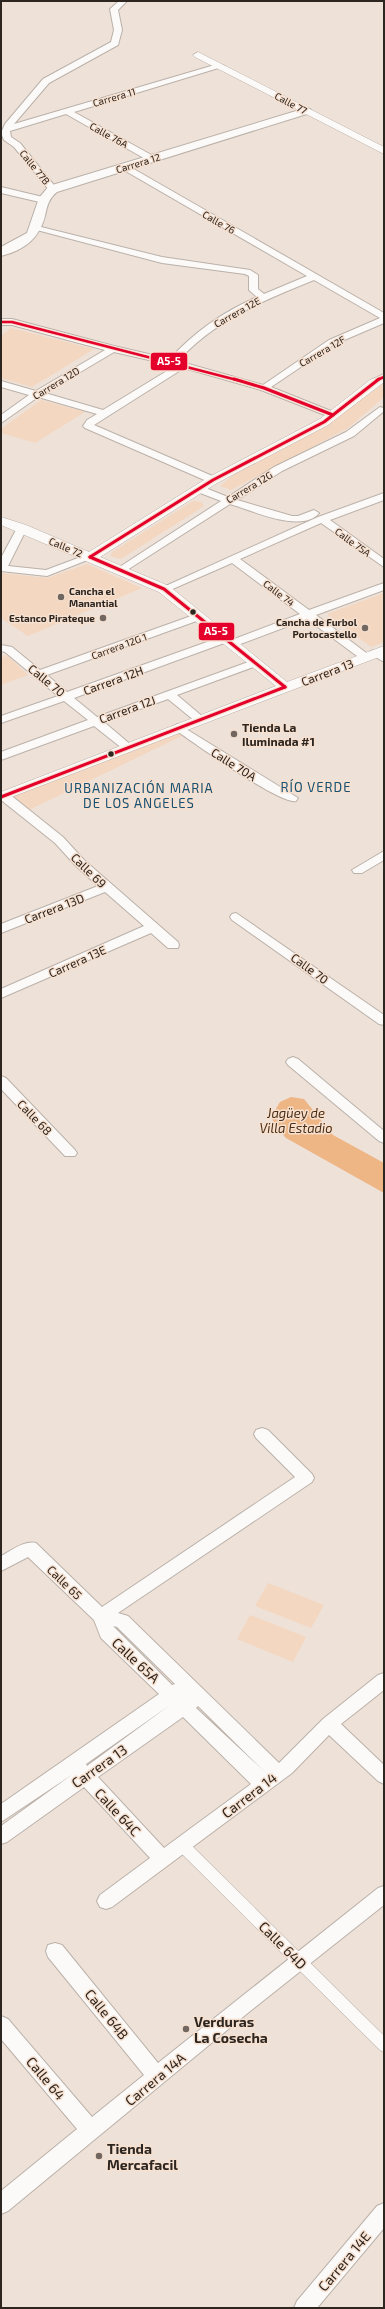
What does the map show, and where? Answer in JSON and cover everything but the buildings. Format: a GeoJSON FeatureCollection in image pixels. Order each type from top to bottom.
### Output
{"type":"FeatureCollection","features":[{"type":"Feature","properties":{"kind":"main road","name":"Carrera 12"},"geometry":{"type":"LineString","coordinates":[[53,189],[306,111]]}},
{"type":"Feature","properties":{"kind":"main road"},"geometry":{"type":"LineString","coordinates":[[1,252],[28,238],[36,226],[47,193],[53,189]]}},
{"type":"Feature","properties":{"kind":"street"},"geometry":{"type":"LineString","coordinates":[[7,129],[46,81],[114,43],[118,30],[114,9],[123,1]]}},
{"type":"Feature","properties":{"kind":"street","name":"Calle 77"},"geometry":{"type":"LineString","coordinates":[[198,55],[384,151]]}},
{"type":"Feature","properties":{"kind":"street","name":"Carrera 11"},"geometry":{"type":"LineString","coordinates":[[7,129],[221,66]]}},
{"type":"Feature","properties":{"kind":"street","name":"Calle 76A"},"geometry":{"type":"LineString","coordinates":[[66,111],[152,159]]}},
{"type":"Feature","properties":{"kind":"street","name":"Calle 77B"},"geometry":{"type":"LineString","coordinates":[[7,129],[5,133],[7,138],[16,145],[53,189]]}},
{"type":"Feature","properties":{"kind":"street","name":"Calle 76"},"geometry":{"type":"LineString","coordinates":[[125,167],[384,317]]}},
{"type":"Feature","properties":{"kind":"street"},"geometry":{"type":"LineString","coordinates":[[1,190],[44,200]]}},
{"type":"Feature","properties":{"kind":"street"},"geometry":{"type":"LineString","coordinates":[[36,226],[162,260],[247,272],[253,276],[252,288],[254,292],[264,298]]}},
{"type":"Feature","properties":{"kind":"street","name":"Carrera 12E"},"geometry":{"type":"LineString","coordinates":[[172,362],[184,347],[201,332],[264,298],[313,277]]}},
{"type":"Feature","properties":{"kind":"street","name":"Carrera 12F"},"geometry":{"type":"LineString","coordinates":[[264,388],[327,346],[384,320]]}},
{"type":"Feature","properties":{"kind":"street"},"geometry":{"type":"LineString","coordinates":[[1,322],[12,322],[113,349],[183,365],[264,388],[332,415]]}},
{"type":"Feature","properties":{"kind":"street","name":"Carrera 12D"},"geometry":{"type":"LineString","coordinates":[[1,420],[37,394],[113,349]]}},
{"type":"Feature","properties":{"kind":"street"},"geometry":{"type":"LineString","coordinates":[[183,365],[90,422],[88,426],[213,480]]}},
{"type":"Feature","properties":{"kind":"street","name":"Carrera 12G"},"geometry":{"type":"LineString","coordinates":[[90,557],[213,480],[324,422],[374,382],[384,377]]}},
{"type":"Feature","properties":{"kind":"street"},"geometry":{"type":"LineString","coordinates":[[1,384],[105,413]]}},
{"type":"Feature","properties":{"kind":"street","name":"Carrera 12G"},"geometry":{"type":"LineString","coordinates":[[120,570],[227,500],[278,469],[350,434],[376,413],[384,421]]}},
{"type":"Feature","properties":{"kind":"street"},"geometry":{"type":"LineString","coordinates":[[199,489],[227,500],[291,519],[300,519],[384,487]]}},
{"type":"Feature","properties":{"kind":"street"},"geometry":{"type":"LineString","coordinates":[[164,589],[322,519],[384,496]]}},
{"type":"Feature","properties":{"kind":"street","name":"Calle 75A"},"geometry":{"type":"LineString","coordinates":[[322,519],[384,564]]}},
{"type":"Feature","properties":{"kind":"street","name":"Calle 72"},"geometry":{"type":"LineString","coordinates":[[1,521],[22,528],[164,589],[285,688]]}},
{"type":"Feature","properties":{"kind":"street"},"geometry":{"type":"LineString","coordinates":[[22,528],[1,568],[47,573],[90,557]]}},
{"type":"Feature","properties":{"kind":"street","name":"Calle 74"},"geometry":{"type":"LineString","coordinates":[[232,558],[308,614],[377,655]]}},
{"type":"Feature","properties":{"kind":"street","name":"Carrera 12H"},"geometry":{"type":"LineString","coordinates":[[1,720],[308,614],[384,586]]}},
{"type":"Feature","properties":{"kind":"street","name":"Carrera 12G 1"},"geometry":{"type":"LineString","coordinates":[[40,674],[198,617]]}},
{"type":"Feature","properties":{"kind":"street","name":"Calle 70"},"geometry":{"type":"LineString","coordinates":[[3,650],[40,674],[127,747]]}},
{"type":"Feature","properties":{"kind":"street","name":"Carrera 13"},"geometry":{"type":"LineString","coordinates":[[3,796],[199,719],[377,655]]}},
{"type":"Feature","properties":{"kind":"street","name":"Carrera 12J"},"geometry":{"type":"LineString","coordinates":[[1,756],[95,720],[255,663]]}},
{"type":"Feature","properties":{"kind":"street"},"geometry":{"type":"LineString","coordinates":[[169,694],[199,719]]}},
{"type":"Feature","properties":{"kind":"street","name":"Calle 70A"},"geometry":{"type":"LineString","coordinates":[[178,728],[250,775],[292,798]]}},
{"type":"Feature","properties":{"kind":"street","name":"Calle 69"},"geometry":{"type":"LineString","coordinates":[[3,796],[59,840],[80,863],[173,945]]}},
{"type":"Feature","properties":{"kind":"street"},"geometry":{"type":"LineString","coordinates":[[358,870],[384,855]]}},
{"type":"Feature","properties":{"kind":"street","name":"Carrera 13D"},"geometry":{"type":"LineString","coordinates":[[1,929],[107,887]]}},
{"type":"Feature","properties":{"kind":"street","name":"Calle 70"},"geometry":{"type":"LineString","coordinates":[[236,917],[384,1021]]}},
{"type":"Feature","properties":{"kind":"street","name":"Carrera 13E"},"geometry":{"type":"LineString","coordinates":[[1,994],[153,927]]}},
{"type":"Feature","properties":{"kind":"street"},"geometry":{"type":"LineString","coordinates":[[293,1062],[384,1138]]}},
{"type":"Feature","properties":{"kind":"street","name":"Calle 68"},"geometry":{"type":"LineString","coordinates":[[1,1081],[70,1153]]}},
{"type":"Feature","properties":{"kind":"street"},"geometry":{"type":"LineString","coordinates":[[101,1616],[306,1478],[262,1434]]}},
{"type":"Feature","properties":{"kind":"street","name":"Calle 65"},"geometry":{"type":"LineString","coordinates":[[1,1564],[30,1548],[101,1616]]}},
{"type":"Feature","properties":{"kind":"street","name":"Calle 65A"},"geometry":{"type":"LineString","coordinates":[[101,1616],[107,1633],[185,1696],[271,1779]]}},
{"type":"Feature","properties":{"kind":"street","name":"Carrera 14"},"geometry":{"type":"LineString","coordinates":[[106,1901],[271,1779],[329,1724],[384,1680]]}},
{"type":"Feature","properties":{"kind":"street","name":"Carrera 13"},"geometry":{"type":"LineString","coordinates":[[1,1836],[80,1770],[185,1696]]}},
{"type":"Feature","properties":{"kind":"street"},"geometry":{"type":"LineString","coordinates":[[329,1724],[384,1776]]}},
{"type":"Feature","properties":{"kind":"street","name":"Carrera 13"},"geometry":{"type":"LineString","coordinates":[[1,1814],[80,1770]]}},
{"type":"Feature","properties":{"kind":"street","name":"Calle 64C"},"geometry":{"type":"LineString","coordinates":[[80,1770],[163,1860]]}},
{"type":"Feature","properties":{"kind":"street","name":"Calle 64D"},"geometry":{"type":"LineString","coordinates":[[182,1845],[384,2045]]}},
{"type":"Feature","properties":{"kind":"street","name":"Carrera 14A"},"geometry":{"type":"LineString","coordinates":[[1,2204],[299,1961],[384,1894]]}},
{"type":"Feature","properties":{"kind":"street","name":"Calle 64B"},"geometry":{"type":"LineString","coordinates":[[55,1951],[158,2076]]}},
{"type":"Feature","properties":{"kind":"street","name":"Calle 64"},"geometry":{"type":"LineString","coordinates":[[1,2024],[91,2131]]}},
{"type":"Feature","properties":{"kind":"street","name":"Carrera 14E"},"geometry":{"type":"LineString","coordinates":[[304,2308],[384,2213]]}},
{"type":"Feature","properties":{"kind":"shaded area"},"geometry":{"type":"Polygon","coordinates":[[[11,328],[94,349],[32,387],[1,378],[1,336],[11,328]]]}},
{"type":"Feature","properties":{"kind":"shaded area"},"geometry":{"type":"Polygon","coordinates":[[[384,383],[384,397],[348,428],[231,490],[220,486],[238,471],[363,398],[384,383]]]}},
{"type":"Feature","properties":{"kind":"shaded area"},"geometry":{"type":"Polygon","coordinates":[[[41,400],[85,412],[35,443],[1,433],[1,429],[41,400]]]}},
{"type":"Feature","properties":{"kind":"shaded area"},"geometry":{"type":"Polygon","coordinates":[[[193,501],[201,502],[204,506],[121,559],[110,556],[112,552],[193,501]]]}},
{"type":"Feature","properties":{"kind":"shaded area","name":"Cancha el Manantial"},"geometry":{"type":"Polygon","coordinates":[[[87,564],[142,588],[28,636],[1,618],[1,573],[47,578],[87,564]]]}},
{"type":"Feature","properties":{"kind":"shaded area","name":"Cancha de Furbol Portocastello"},"geometry":{"type":"Polygon","coordinates":[[[384,593],[384,642],[371,647],[327,614],[384,593]]]}},
{"type":"Feature","properties":{"kind":"shaded area"},"geometry":{"type":"Polygon","coordinates":[[[7,655],[28,675],[1,685],[1,658],[7,655]]]}},
{"type":"Feature","properties":{"kind":"shaded area"},"geometry":{"type":"Polygon","coordinates":[[[178,731],[184,735],[29,810],[11,796],[178,731]]]}},
{"type":"Feature","properties":{"kind":"shaded area"},"geometry":{"type":"Polygon","coordinates":[[[268,1583],[324,1605],[311,1628],[255,1606],[268,1583]]]}},
{"type":"Feature","properties":{"kind":"shaded area"},"geometry":{"type":"Polygon","coordinates":[[[250,1615],[306,1637],[293,1662],[237,1639],[250,1615]]]}},
{"type":"Feature","properties":{"kind":"water","name":"Jagüey de Villa Estadio"},"geometry":{"type":"Polygon","coordinates":[[[291,1097],[304,1099],[333,1135],[384,1163],[384,1193],[286,1138],[277,1128],[271,1117],[280,1102],[291,1097]]]}},
{"type":"Feature","properties":{"kind":"transit line","name":"A5-5"},"geometry":{"type":"LineString","coordinates":[[1,322],[12,322],[113,349],[172,362],[264,388],[333,415]]}},
{"type":"Feature","properties":{"kind":"transit line","name":"A5-5"},"geometry":{"type":"LineString","coordinates":[[90,557],[213,480],[324,422],[374,382],[384,377]]}},
{"type":"Feature","properties":{"kind":"transit line","name":"A5-5"},"geometry":{"type":"LineString","coordinates":[[90,557],[164,589],[285,687]]}},
{"type":"Feature","properties":{"kind":"transit line","name":"A5-5"},"geometry":{"type":"LineString","coordinates":[[1,797],[285,687]]}},
{"type":"Feature","properties":{"kind":"place","name":"Cancha el Manantial"},"geometry":{"type":"Point","coordinates":[61,597]}},
{"type":"Feature","properties":{"kind":"place","name":"Estanco Pirateque"},"geometry":{"type":"Point","coordinates":[103,618]}},
{"type":"Feature","properties":{"kind":"place","name":"Cancha de Furbol Portocastello"},"geometry":{"type":"Point","coordinates":[365,628]}},
{"type":"Feature","properties":{"kind":"place","name":"Tienda La Iluminada #1"},"geometry":{"type":"Point","coordinates":[234,734]}},
{"type":"Feature","properties":{"kind":"place","name":"Verduras La Cosecha"},"geometry":{"type":"Point","coordinates":[186,2029]}},
{"type":"Feature","properties":{"kind":"place","name":"Tienda Mercafacil"},"geometry":{"type":"Point","coordinates":[99,2156]}},
{"type":"Feature","properties":{"kind":"district","name":"RÍO VERDE"},"geometry":{"type":"Point","coordinates":[316,787]}},
{"type":"Feature","properties":{"kind":"district","name":"URBANIZACIÓN MARIA DE LOS ANGELES"},"geometry":{"type":"Point","coordinates":[139,796]}}]}
